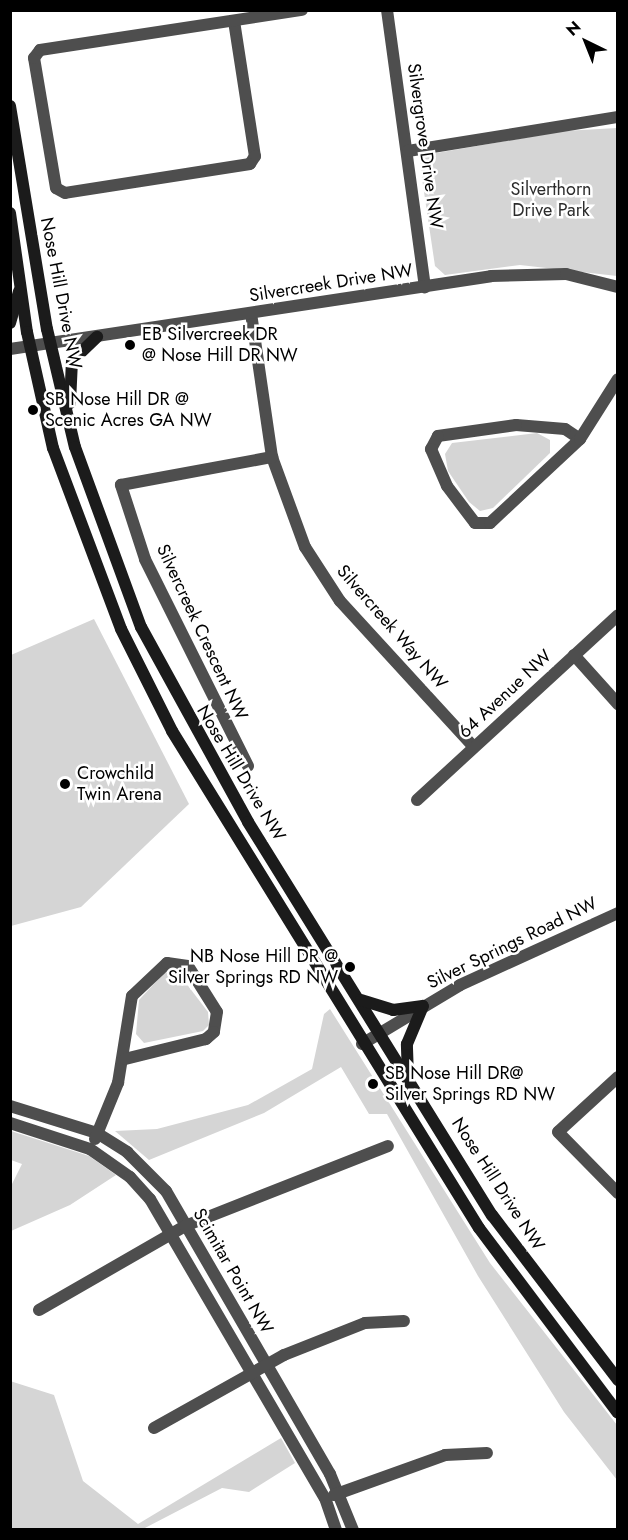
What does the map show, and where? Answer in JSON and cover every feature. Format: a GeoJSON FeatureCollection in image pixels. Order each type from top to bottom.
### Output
{"type":"FeatureCollection","features":[{"type":"Feature","properties":{"kind":"main road","name":"Nose Hill Drive NW"},"geometry":{"type":"LineString","coordinates":[[10,106],[50,343],[71,428],[111,553],[186,717],[492,1215],[618,1380]]}},
{"type":"Feature","properties":{"kind":"main road","name":"Nose Hill Drive NW"},"geometry":{"type":"LineString","coordinates":[[10,213],[22,278],[30,346],[53,448],[122,629],[172,731],[362,1044],[500,1259],[618,1413]]}},
{"type":"Feature","properties":{"kind":"main road"},"geometry":{"type":"LineString","coordinates":[[10,323],[22,278]]}},
{"type":"Feature","properties":{"kind":"main road"},"geometry":{"type":"LineString","coordinates":[[71,428],[70,370],[97,337]]}},
{"type":"Feature","properties":{"kind":"main road"},"geometry":{"type":"LineString","coordinates":[[360,999],[380,1009],[423,1006],[407,1044],[408,1077]]}},
{"type":"Feature","properties":{"kind":"street"},"geometry":{"type":"LineString","coordinates":[[234,21],[255,156],[250,164],[65,193],[56,188],[34,58],[40,50],[302,10]]}},
{"type":"Feature","properties":{"kind":"street","name":"Silvergrove Drive NW"},"geometry":{"type":"LineString","coordinates":[[387,10],[425,287]]}},
{"type":"Feature","properties":{"kind":"street"},"geometry":{"type":"LineString","coordinates":[[408,151],[618,117]]}},
{"type":"Feature","properties":{"kind":"street","name":"Silvercreek Drive NW"},"geometry":{"type":"LineString","coordinates":[[10,349],[491,276],[566,274],[618,287]]}},
{"type":"Feature","properties":{"kind":"street","name":"Silvercreek Way NW"},"geometry":{"type":"LineString","coordinates":[[251,313],[272,457],[305,547],[326,581],[474,747]]}},
{"type":"Feature","properties":{"kind":"street"},"geometry":{"type":"LineString","coordinates":[[580,439],[565,429],[516,425],[438,436],[431,449],[447,486],[475,522],[490,523],[580,439],[618,379]]}},
{"type":"Feature","properties":{"kind":"street","name":"Silvercreek Crescent NW"},"geometry":{"type":"LineString","coordinates":[[248,766],[164,600],[121,485],[272,457]]}},
{"type":"Feature","properties":{"kind":"street","name":"64 Avenue NW"},"geometry":{"type":"LineString","coordinates":[[417,800],[618,615]]}},
{"type":"Feature","properties":{"kind":"street"},"geometry":{"type":"LineString","coordinates":[[574,655],[618,704]]}},
{"type":"Feature","properties":{"kind":"street","name":"Silver Springs Road NW"},"geometry":{"type":"LineString","coordinates":[[362,1044],[423,1006],[529,950],[618,913]]}},
{"type":"Feature","properties":{"kind":"street"},"geometry":{"type":"LineString","coordinates":[[90,1149],[125,1059],[132,996],[162,966],[183,963],[217,1012],[214,1032],[206,1039],[125,1059]]}},
{"type":"Feature","properties":{"kind":"street"},"geometry":{"type":"LineString","coordinates":[[618,1077],[558,1132],[618,1193]]}},
{"type":"Feature","properties":{"kind":"street","name":"Scimitar Point NW"},"geometry":{"type":"LineString","coordinates":[[10,1106],[97,1133],[156,1180],[340,1493],[353,1530]]}},
{"type":"Feature","properties":{"kind":"street","name":"Scimitar Point NW"},"geometry":{"type":"LineString","coordinates":[[10,1123],[90,1149],[130,1177],[172,1233],[325,1498],[336,1530]]}},
{"type":"Feature","properties":{"kind":"street"},"geometry":{"type":"LineString","coordinates":[[39,1310],[185,1226],[388,1146]]}},
{"type":"Feature","properties":{"kind":"street"},"geometry":{"type":"LineString","coordinates":[[154,1428],[265,1364],[365,1323],[404,1321]]}},
{"type":"Feature","properties":{"kind":"street"},"geometry":{"type":"LineString","coordinates":[[325,1498],[445,1455],[487,1453]]}},
{"type":"Feature","properties":{"kind":"green space","name":"Silverthorn Drive Park"},"geometry":{"type":"Polygon","coordinates":[[[617,128],[617,276],[520,265],[445,275],[435,266],[420,165],[425,155],[564,131],[617,128]]]}},
{"type":"Feature","properties":{"kind":"green space"},"geometry":{"type":"Polygon","coordinates":[[[537,433],[550,440],[550,453],[493,508],[480,511],[469,502],[448,471],[445,454],[452,443],[537,433]]]}},
{"type":"Feature","properties":{"kind":"green space"},"geometry":{"type":"Polygon","coordinates":[[[94,619],[189,804],[81,907],[11,926],[11,655],[94,619]]]}},
{"type":"Feature","properties":{"kind":"green space"},"geometry":{"type":"Polygon","coordinates":[[[176,970],[208,1012],[209,1025],[203,1031],[144,1043],[136,1034],[139,1000],[164,973],[176,970]]]}},
{"type":"Feature","properties":{"kind":"green space"},"geometry":{"type":"Polygon","coordinates":[[[330,1009],[490,1263],[617,1425],[617,1480],[564,1412],[478,1276],[387,1114],[369,1114],[341,1067],[264,1113],[149,1160],[115,1131],[157,1129],[248,1105],[312,1069],[324,1014],[330,1009]]]}},
{"type":"Feature","properties":{"kind":"green space"},"geometry":{"type":"Polygon","coordinates":[[[11,1131],[89,1156],[116,1175],[70,1205],[11,1231],[11,1186],[22,1164],[11,1160],[11,1131]]]}},
{"type":"Feature","properties":{"kind":"green space"},"geometry":{"type":"Polygon","coordinates":[[[10,1381],[54,1395],[83,1481],[138,1524],[281,1438],[295,1463],[249,1492],[222,1488],[143,1529],[11,1529],[10,1381]]]}},
{"type":"Feature","properties":{"kind":"place","name":"EB Silvercreek DR @ Nose Hill DR NW"},"geometry":{"type":"Point","coordinates":[130,345]}},
{"type":"Feature","properties":{"kind":"place","name":"SB Nose Hill DR @ Scenic Acres GA NW"},"geometry":{"type":"Point","coordinates":[33,410]}},
{"type":"Feature","properties":{"kind":"place","name":"Crowchild Twin Arena"},"geometry":{"type":"Point","coordinates":[65,784]}},
{"type":"Feature","properties":{"kind":"place","name":"NB Nose Hill DR @ Silver Springs RD NW"},"geometry":{"type":"Point","coordinates":[350,967]}},
{"type":"Feature","properties":{"kind":"place","name":"SB Nose Hill DR@ Silver Springs RD NW"},"geometry":{"type":"Point","coordinates":[373,1084]}}]}
